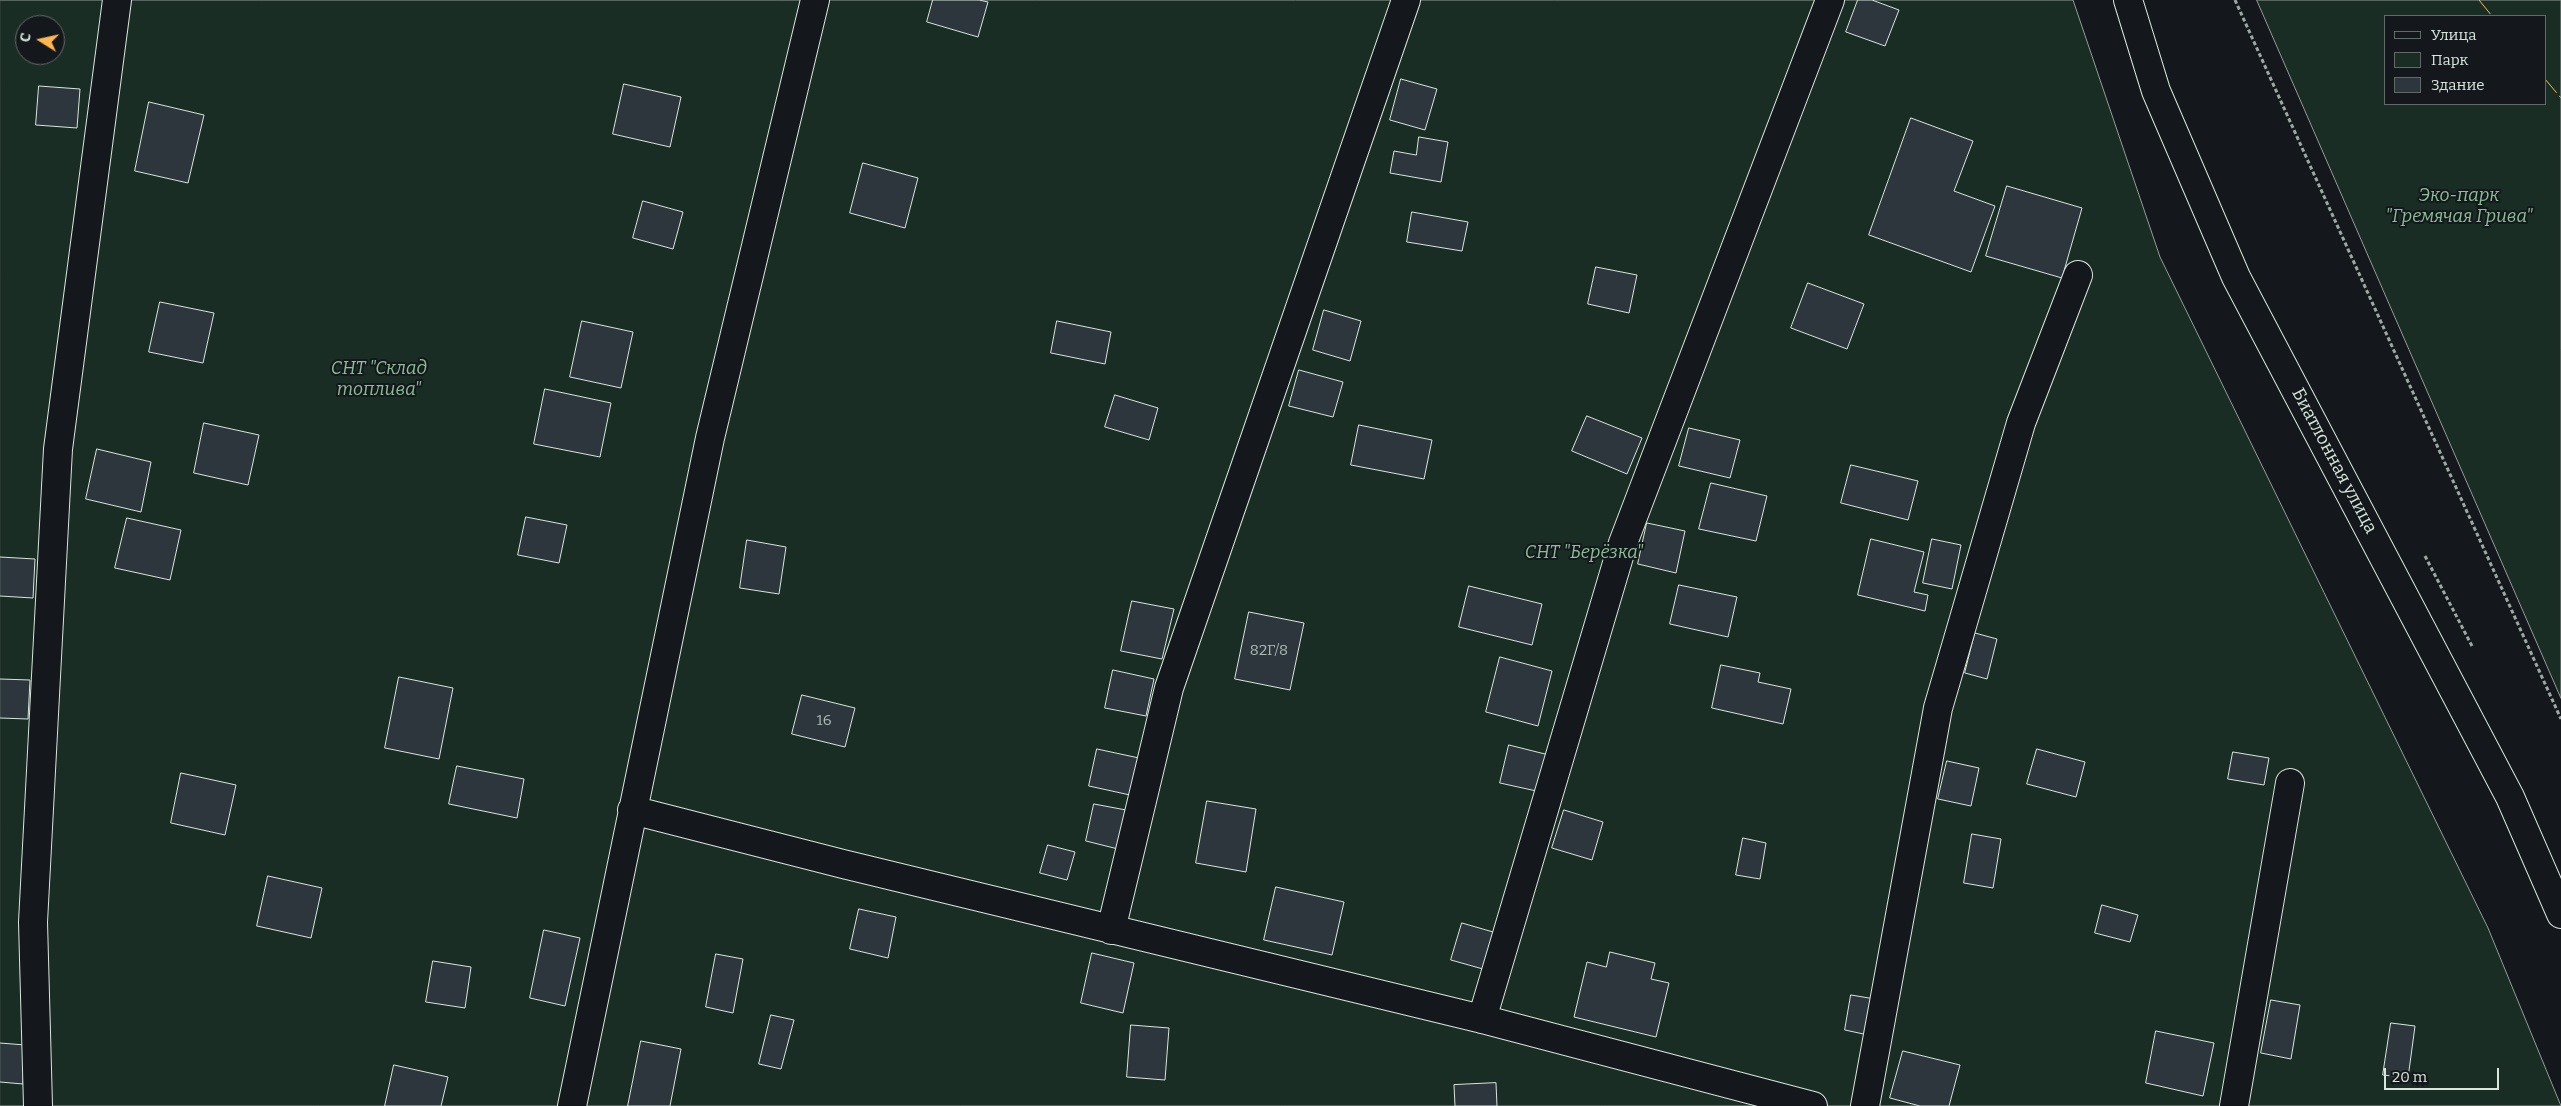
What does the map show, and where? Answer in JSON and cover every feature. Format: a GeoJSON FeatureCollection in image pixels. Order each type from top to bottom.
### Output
{"type":"FeatureCollection","features":[{"type":"Feature","properties":{"kind":"street"},"geometry":{"type":"LineString","coordinates":[[38,1106],[33,922],[58,449],[117,0]]}},
{"type":"Feature","properties":{"kind":"street"},"geometry":{"type":"LineString","coordinates":[[572,1106],[710,438],[815,0]]}},
{"type":"Feature","properties":{"kind":"street"},"geometry":{"type":"LineString","coordinates":[[1111,930],[1169,688],[1406,0]]}},
{"type":"Feature","properties":{"kind":"street"},"geometry":{"type":"LineString","coordinates":[[1482,1019],[1623,543],[1830,0]]}},
{"type":"Feature","properties":{"kind":"street","name":"Биатлонная улица"},"geometry":{"type":"LineString","coordinates":[[2128,0],[2156,91],[2236,277],[2510,797],[2561,914]]}},
{"type":"Feature","properties":{"kind":"street"},"geometry":{"type":"LineString","coordinates":[[1865,1106],[1938,708],[2021,423],[2078,275]]}},
{"type":"Feature","properties":{"kind":"street"},"geometry":{"type":"LineString","coordinates":[[2234,1106],[2290,783]]}},
{"type":"Feature","properties":{"kind":"street"},"geometry":{"type":"LineString","coordinates":[[632,810],[1111,930],[1482,1019],[1813,1106]]}},
{"type":"Feature","properties":{"kind":"path"},"geometry":{"type":"LineString","coordinates":[[2235,0],[2561,719]]}},
{"type":"Feature","properties":{"kind":"green space","name":"СНТ \"Берёзка\""},"geometry":{"type":"Polygon","coordinates":[[[0,0],[2073,0],[2160,257],[2488,928],[2561,1106],[0,1106],[0,0]]]}},
{"type":"Feature","properties":{"kind":"green space","name":"Эко-парк \"Гремячая Грива\""},"geometry":{"type":"Polygon","coordinates":[[[2257,0],[2561,0],[2561,698],[2257,0]]]}},
{"type":"Feature","properties":{"kind":"building"},"geometry":{"type":"Polygon","coordinates":[[[933,0],[979,0],[988,2],[978,37],[927,22],[933,0]]]}},
{"type":"Feature","properties":{"kind":"building"},"geometry":{"type":"Polygon","coordinates":[[[1858,0],[1872,0],[1899,10],[1885,46],[1846,32],[1858,0]]]}},
{"type":"Feature","properties":{"kind":"building"},"geometry":{"type":"Polygon","coordinates":[[[1401,79],[1437,89],[1425,130],[1390,120],[1401,79]]]}},
{"type":"Feature","properties":{"kind":"building"},"geometry":{"type":"Polygon","coordinates":[[[624,84],[681,97],[670,147],[613,134],[624,84]]]}},
{"type":"Feature","properties":{"kind":"building"},"geometry":{"type":"Polygon","coordinates":[[[39,86],[80,89],[77,128],[36,125],[39,86]]]}},
{"type":"Feature","properties":{"kind":"building"},"geometry":{"type":"Polygon","coordinates":[[[149,102],[204,115],[188,183],[135,171],[149,102]]]}},
{"type":"Feature","properties":{"kind":"building"},"geometry":{"type":"Polygon","coordinates":[[[1911,118],[1973,141],[1954,191],[1995,206],[1971,272],[1869,235],[1911,118]]]}},
{"type":"Feature","properties":{"kind":"building"},"geometry":{"type":"Polygon","coordinates":[[[1419,137],[1448,142],[1441,182],[1390,173],[1394,151],[1416,155],[1419,137]]]}},
{"type":"Feature","properties":{"kind":"building"},"geometry":{"type":"Polygon","coordinates":[[[863,163],[918,178],[905,228],[850,213],[863,163]]]}},
{"type":"Feature","properties":{"kind":"building"},"geometry":{"type":"Polygon","coordinates":[[[2007,186],[2082,208],[2062,278],[1986,256],[2007,186]]]}},
{"type":"Feature","properties":{"kind":"building"},"geometry":{"type":"Polygon","coordinates":[[[643,201],[683,212],[673,249],[633,238],[643,201]]]}},
{"type":"Feature","properties":{"kind":"building"},"geometry":{"type":"Polygon","coordinates":[[[1412,212],[1468,222],[1462,251],[1407,242],[1412,212]]]}},
{"type":"Feature","properties":{"kind":"building"},"geometry":{"type":"Polygon","coordinates":[[[1596,267],[1637,275],[1629,313],[1588,304],[1596,267]]]}},
{"type":"Feature","properties":{"kind":"building"},"geometry":{"type":"Polygon","coordinates":[[[1808,283],[1864,304],[1847,349],[1791,328],[1808,283]]]}},
{"type":"Feature","properties":{"kind":"building"},"geometry":{"type":"Polygon","coordinates":[[[160,302],[214,313],[203,363],[149,352],[160,302]]]}},
{"type":"Feature","properties":{"kind":"building"},"geometry":{"type":"Polygon","coordinates":[[[1324,310],[1361,321],[1350,361],[1313,350],[1324,310]]]}},
{"type":"Feature","properties":{"kind":"building"},"geometry":{"type":"Polygon","coordinates":[[[582,321],[633,332],[621,388],[570,377],[582,321]]]}},
{"type":"Feature","properties":{"kind":"building"},"geometry":{"type":"Polygon","coordinates":[[[1057,321],[1111,332],[1105,364],[1051,353],[1057,321]]]}},
{"type":"Feature","properties":{"kind":"building"},"geometry":{"type":"Polygon","coordinates":[[[1299,370],[1343,382],[1333,417],[1289,406],[1299,370]]]}},
{"type":"Feature","properties":{"kind":"building"},"geometry":{"type":"Polygon","coordinates":[[[545,389],[611,403],[600,457],[534,444],[545,389]]]}},
{"type":"Feature","properties":{"kind":"building"},"geometry":{"type":"Polygon","coordinates":[[[1115,395],[1158,408],[1149,440],[1105,427],[1115,395]]]}},
{"type":"Feature","properties":{"kind":"building"},"geometry":{"type":"Polygon","coordinates":[[[1587,416],[1642,438],[1627,474],[1572,451],[1587,416]]]}},
{"type":"Feature","properties":{"kind":"building"},"geometry":{"type":"Polygon","coordinates":[[[204,423],[259,435],[248,485],[194,473],[204,423]]]}},
{"type":"Feature","properties":{"kind":"building"},"geometry":{"type":"Polygon","coordinates":[[[1359,425],[1432,440],[1424,479],[1351,465],[1359,425]]]}},
{"type":"Feature","properties":{"kind":"building"},"geometry":{"type":"Polygon","coordinates":[[[1689,428],[1740,440],[1730,478],[1679,466],[1689,428]]]}},
{"type":"Feature","properties":{"kind":"building"},"geometry":{"type":"Polygon","coordinates":[[[97,449],[151,462],[141,512],[86,499],[97,449]]]}},
{"type":"Feature","properties":{"kind":"building"},"geometry":{"type":"Polygon","coordinates":[[[1851,465],[1918,481],[1908,520],[1841,503],[1851,465]]]}},
{"type":"Feature","properties":{"kind":"building"},"geometry":{"type":"Polygon","coordinates":[[[1711,483],[1767,496],[1756,541],[1699,529],[1711,483]]]}},
{"type":"Feature","properties":{"kind":"building"},"geometry":{"type":"Polygon","coordinates":[[[526,517],[567,525],[559,563],[518,555],[526,517]]]}},
{"type":"Feature","properties":{"kind":"building"},"geometry":{"type":"Polygon","coordinates":[[[127,518],[181,530],[170,580],[115,568],[127,518]]]}},
{"type":"Feature","properties":{"kind":"building"},"geometry":{"type":"Polygon","coordinates":[[[1647,523],[1685,531],[1676,573],[1638,564],[1647,523]]]}},
{"type":"Feature","properties":{"kind":"building"},"geometry":{"type":"Polygon","coordinates":[[[1871,539],[1924,552],[1914,592],[1928,595],[1925,611],[1858,595],[1871,539]]]}},
{"type":"Feature","properties":{"kind":"building"},"geometry":{"type":"Polygon","coordinates":[[[1932,539],[1961,545],[1952,589],[1923,583],[1932,539]]]}},
{"type":"Feature","properties":{"kind":"building"},"geometry":{"type":"Polygon","coordinates":[[[747,540],[786,547],[779,594],[740,588],[747,540]]]}},
{"type":"Feature","properties":{"kind":"building"},"geometry":{"type":"Polygon","coordinates":[[[0,557],[35,559],[33,598],[0,596],[0,557]]]}},
{"type":"Feature","properties":{"kind":"building"},"geometry":{"type":"Polygon","coordinates":[[[1679,585],[1737,597],[1728,637],[1670,624],[1679,585]]]}},
{"type":"Feature","properties":{"kind":"building"},"geometry":{"type":"Polygon","coordinates":[[[1469,586],[1542,604],[1532,645],[1459,627],[1469,586]]]}},
{"type":"Feature","properties":{"kind":"building"},"geometry":{"type":"Polygon","coordinates":[[[1132,601],[1174,609],[1162,659],[1121,651],[1132,601]]]}},
{"type":"Feature","properties":{"kind":"building"},"geometry":{"type":"Polygon","coordinates":[[[1249,612],[1304,623],[1290,690],[1235,679],[1249,612]]]}},
{"type":"Feature","properties":{"kind":"building"},"geometry":{"type":"Polygon","coordinates":[[[1975,633],[1997,639],[1987,679],[1965,673],[1975,633]]]}},
{"type":"Feature","properties":{"kind":"building"},"geometry":{"type":"Polygon","coordinates":[[[1500,657],[1552,671],[1538,726],[1486,712],[1500,657]]]}},
{"type":"Feature","properties":{"kind":"building"},"geometry":{"type":"Polygon","coordinates":[[[1721,665],[1760,673],[1758,682],[1791,689],[1783,724],[1712,708],[1721,665]]]}},
{"type":"Feature","properties":{"kind":"building"},"geometry":{"type":"Polygon","coordinates":[[[1113,670],[1154,679],[1146,716],[1105,708],[1113,670]]]}},
{"type":"Feature","properties":{"kind":"building"},"geometry":{"type":"Polygon","coordinates":[[[399,677],[453,688],[439,759],[385,748],[399,677]]]}},
{"type":"Feature","properties":{"kind":"building"},"geometry":{"type":"Polygon","coordinates":[[[0,679],[30,680],[28,719],[0,718],[0,679]]]}},
{"type":"Feature","properties":{"kind":"building"},"geometry":{"type":"Polygon","coordinates":[[[802,695],[855,708],[845,747],[792,734],[802,695]]]}},
{"type":"Feature","properties":{"kind":"building"},"geometry":{"type":"Polygon","coordinates":[[[1509,745],[1549,755],[1541,792],[1500,783],[1509,745]]]}},
{"type":"Feature","properties":{"kind":"building"},"geometry":{"type":"Polygon","coordinates":[[[1097,749],[1139,758],[1130,795],[1089,786],[1097,749]]]}},
{"type":"Feature","properties":{"kind":"building"},"geometry":{"type":"Polygon","coordinates":[[[2037,749],[2085,762],[2076,797],[2027,784],[2037,749]]]}},
{"type":"Feature","properties":{"kind":"building"},"geometry":{"type":"Polygon","coordinates":[[[2233,752],[2269,758],[2264,785],[2228,779],[2233,752]]]}},
{"type":"Feature","properties":{"kind":"building"},"geometry":{"type":"Polygon","coordinates":[[[1947,761],[1979,768],[1971,806],[1938,799],[1947,761]]]}},
{"type":"Feature","properties":{"kind":"building"},"geometry":{"type":"Polygon","coordinates":[[[457,766],[524,779],[517,818],[449,804],[457,766]]]}},
{"type":"Feature","properties":{"kind":"building"},"geometry":{"type":"Polygon","coordinates":[[[181,773],[236,785],[225,835],[171,823],[181,773]]]}},
{"type":"Feature","properties":{"kind":"building"},"geometry":{"type":"Polygon","coordinates":[[[1207,801],[1256,809],[1246,872],[1196,863],[1207,801]]]}},
{"type":"Feature","properties":{"kind":"building"},"geometry":{"type":"Polygon","coordinates":[[[1094,804],[1126,810],[1118,849],[1086,841],[1094,804]]]}},
{"type":"Feature","properties":{"kind":"building"},"geometry":{"type":"Polygon","coordinates":[[[1564,810],[1603,822],[1592,860],[1552,848],[1564,810]]]}},
{"type":"Feature","properties":{"kind":"building"},"geometry":{"type":"Polygon","coordinates":[[[1972,834],[2001,839],[1993,888],[1964,883],[1972,834]]]}},
{"type":"Feature","properties":{"kind":"building"},"geometry":{"type":"Polygon","coordinates":[[[1743,838],[1766,843],[1760,879],[1736,875],[1743,838]]]}},
{"type":"Feature","properties":{"kind":"building"},"geometry":{"type":"Polygon","coordinates":[[[1048,845],[1075,852],[1067,880],[1040,873],[1048,845]]]}},
{"type":"Feature","properties":{"kind":"building"},"geometry":{"type":"Polygon","coordinates":[[[268,876],[322,888],[311,938],[257,926],[268,876]]]}},
{"type":"Feature","properties":{"kind":"building"},"geometry":{"type":"Polygon","coordinates":[[[1276,887],[1344,902],[1332,955],[1264,940],[1276,887]]]}},
{"type":"Feature","properties":{"kind":"building"},"geometry":{"type":"Polygon","coordinates":[[[2102,905],[2138,915],[2130,942],[2095,933],[2102,905]]]}},
{"type":"Feature","properties":{"kind":"building"},"geometry":{"type":"Polygon","coordinates":[[[859,909],[896,917],[888,958],[850,949],[859,909]]]}},
{"type":"Feature","properties":{"kind":"building"},"geometry":{"type":"Polygon","coordinates":[[[1462,923],[1500,934],[1490,971],[1451,960],[1462,923]]]}},
{"type":"Feature","properties":{"kind":"building"},"geometry":{"type":"Polygon","coordinates":[[[544,930],[580,938],[565,1006],[530,998],[544,930]]]}},
{"type":"Feature","properties":{"kind":"building"},"geometry":{"type":"Polygon","coordinates":[[[1610,952],[1655,963],[1651,979],[1669,983],[1656,1037],[1574,1017],[1587,962],[1606,967],[1610,952]]]}},
{"type":"Feature","properties":{"kind":"building"},"geometry":{"type":"Polygon","coordinates":[[[1092,953],[1134,963],[1123,1013],[1081,1003],[1092,953]]]}},
{"type":"Feature","properties":{"kind":"building"},"geometry":{"type":"Polygon","coordinates":[[[716,954],[743,959],[733,1013],[706,1007],[716,954]]]}},
{"type":"Feature","properties":{"kind":"building"},"geometry":{"type":"Polygon","coordinates":[[[433,961],[471,967],[465,1008],[426,1002],[433,961]]]}},
{"type":"Feature","properties":{"kind":"building"},"geometry":{"type":"Polygon","coordinates":[[[1851,995],[1875,999],[1868,1035],[1845,1030],[1851,995]]]}},
{"type":"Feature","properties":{"kind":"building"},"geometry":{"type":"Polygon","coordinates":[[[2271,1000],[2300,1005],[2291,1059],[2261,1053],[2271,1000]]]}},
{"type":"Feature","properties":{"kind":"building"},"geometry":{"type":"Polygon","coordinates":[[[771,1015],[794,1020],[781,1069],[759,1064],[771,1015]]]}},
{"type":"Feature","properties":{"kind":"building"},"geometry":{"type":"Polygon","coordinates":[[[2391,1023],[2415,1026],[2408,1078],[2383,1075],[2391,1023]]]}},
{"type":"Feature","properties":{"kind":"building"},"geometry":{"type":"Polygon","coordinates":[[[1131,1025],[1169,1028],[1165,1080],[1127,1077],[1131,1025]]]}},
{"type":"Feature","properties":{"kind":"building"},"geometry":{"type":"Polygon","coordinates":[[[2156,1031],[2214,1043],[2203,1096],[2146,1083],[2156,1031]]]}},
{"type":"Feature","properties":{"kind":"building"},"geometry":{"type":"Polygon","coordinates":[[[641,1041],[681,1049],[670,1106],[628,1106],[641,1041]]]}},
{"type":"Feature","properties":{"kind":"building"},"geometry":{"type":"Polygon","coordinates":[[[0,1043],[25,1045],[23,1084],[0,1082],[0,1043]]]}},
{"type":"Feature","properties":{"kind":"building"},"geometry":{"type":"Polygon","coordinates":[[[1903,1051],[1960,1065],[1949,1106],[1920,1106],[1890,1098],[1903,1051]]]}},
{"type":"Feature","properties":{"kind":"building"},"geometry":{"type":"Polygon","coordinates":[[[394,1065],[448,1077],[441,1106],[385,1106],[394,1065]]]}},
{"type":"Feature","properties":{"kind":"building"},"geometry":{"type":"Polygon","coordinates":[[[1496,1083],[1497,1106],[1455,1106],[1454,1085],[1496,1083]]]}},
{"type":"Feature","properties":{"kind":"power"},"geometry":{"type":"LineString","coordinates":[[2479,0],[2491,15]]}},
{"type":"Feature","properties":{"kind":"power"},"geometry":{"type":"LineString","coordinates":[[2546,80],[2561,98]]}},
{"type":"Feature","properties":{"kind":"park label","name":"СНТ \"Склад топлива\""},"geometry":{"type":"Point","coordinates":[379,379]}}]}
